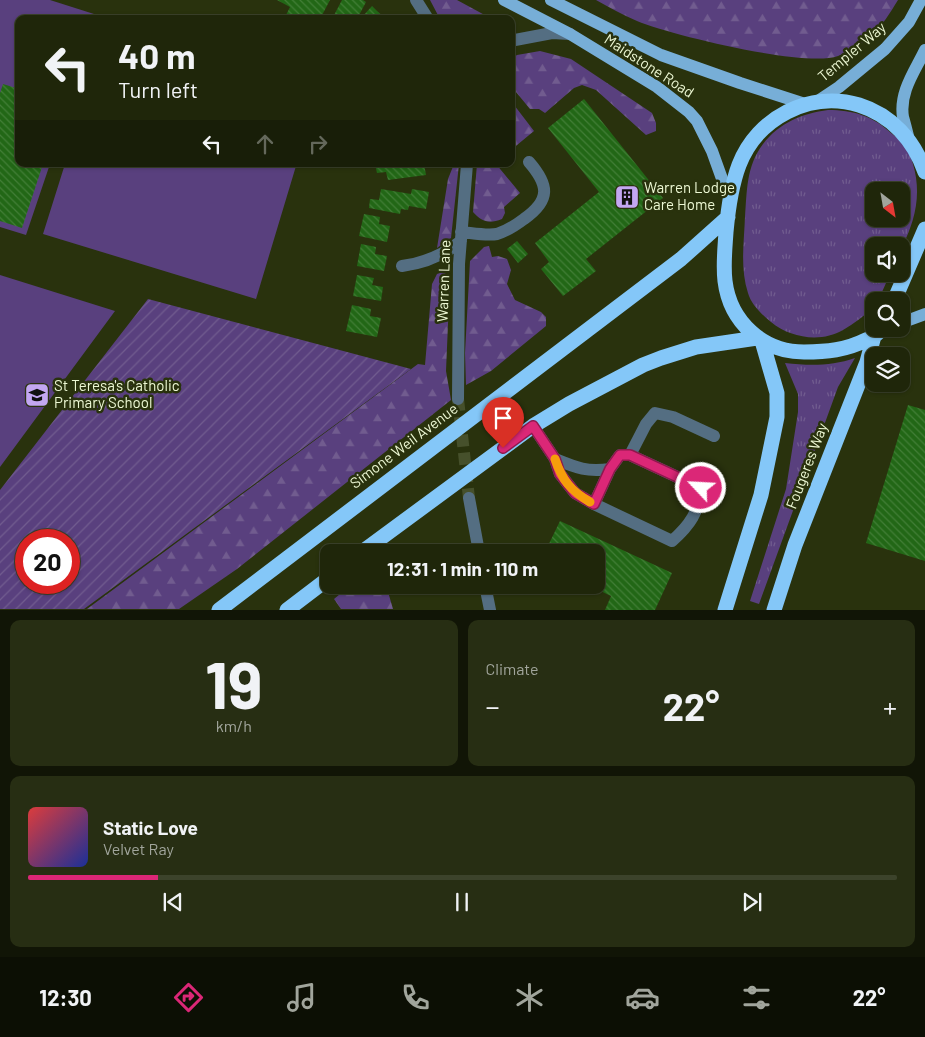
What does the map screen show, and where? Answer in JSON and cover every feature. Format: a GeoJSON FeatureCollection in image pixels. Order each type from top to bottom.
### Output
{"type":"FeatureCollection","features":[{"type":"Feature","properties":{"kind":"highway"},"geometry":{"type":"LineString","coordinates":[[870,337],[851,348],[829,352],[796,352],[775,348],[759,340],[749,332],[736,313],[726,288],[724,266],[730,201],[739,166],[751,144],[774,120],[792,109],[811,102],[835,100],[870,109],[888,119],[909,140],[923,164]]}},
{"type":"Feature","properties":{"kind":"highway","name":"Simone Weil Avenue"},"geometry":{"type":"LineString","coordinates":[[219,610],[681,259],[728,217]]}},
{"type":"Feature","properties":{"kind":"highway"},"geometry":{"type":"LineString","coordinates":[[898,292],[925,229]]}},
{"type":"Feature","properties":{"kind":"highway","name":"Fougeres Way"},"geometry":{"type":"LineString","coordinates":[[774,610],[795,545],[877,337]]}},
{"type":"Feature","properties":{"kind":"highway"},"geometry":{"type":"LineString","coordinates":[[373,544],[533,426],[569,404],[643,365],[696,348],[759,340]]}},
{"type":"Feature","properties":{"kind":"highway"},"geometry":{"type":"LineString","coordinates":[[725,610],[762,495],[777,417],[777,393],[759,340]]}},
{"type":"Feature","properties":{"kind":"highway"},"geometry":{"type":"LineString","coordinates":[[287,610],[320,585]]}},
{"type":"Feature","properties":{"kind":"main road","name":"Maidstone Road"},"geometry":{"type":"LineString","coordinates":[[504,0],[570,34],[657,88],[689,112],[697,121],[712,151],[730,201]]}},
{"type":"Feature","properties":{"kind":"main road","name":"Maidstone Road"},"geometry":{"type":"LineString","coordinates":[[551,0],[661,55],[740,83],[811,102]]}},
{"type":"Feature","properties":{"kind":"main road","name":"Templer Way"},"geometry":{"type":"LineString","coordinates":[[811,102],[839,87],[884,49],[910,22],[920,0]]}},
{"type":"Feature","properties":{"kind":"main road"},"geometry":{"type":"LineString","coordinates":[[909,140],[903,116],[905,91],[925,50]]}},
{"type":"Feature","properties":{"kind":"main road"},"geometry":{"type":"LineString","coordinates":[[910,320],[925,314]]}},
{"type":"Feature","properties":{"kind":"street"},"geometry":{"type":"LineString","coordinates":[[416,0],[425,15]]}},
{"type":"Feature","properties":{"kind":"street"},"geometry":{"type":"LineString","coordinates":[[515,40],[552,33],[570,34]]}},
{"type":"Feature","properties":{"kind":"street"},"geometry":{"type":"LineString","coordinates":[[402,266],[426,261],[448,251],[461,237],[496,234],[516,226],[536,211],[544,198],[544,186],[538,173],[529,162]]}},
{"type":"Feature","properties":{"kind":"street","name":"Warren Lane"},"geometry":{"type":"LineString","coordinates":[[458,399],[461,237],[467,167]]}},
{"type":"Feature","properties":{"kind":"street"},"geometry":{"type":"LineString","coordinates":[[630,455],[646,424],[655,413],[673,417],[714,436]]}},
{"type":"Feature","properties":{"kind":"street"},"geometry":{"type":"LineString","coordinates":[[533,426],[555,459],[560,474],[575,493],[594,504],[672,541],[687,528],[700,504],[701,488],[630,455],[620,455],[610,469],[594,504]]}},
{"type":"Feature","properties":{"kind":"street"},"geometry":{"type":"LineString","coordinates":[[555,459],[575,468],[593,471],[610,469]]}},
{"type":"Feature","properties":{"kind":"street"},"geometry":{"type":"LineString","coordinates":[[469,498],[478,544]]}},
{"type":"Feature","properties":{"kind":"street"},"geometry":{"type":"LineString","coordinates":[[487,594],[490,610]]}},
{"type":"Feature","properties":{"kind":"green space"},"geometry":{"type":"Polygon","coordinates":[[[0,0],[50,0],[94,14],[15,15],[15,167],[49,167],[26,235],[0,227],[0,0]]]}},
{"type":"Feature","properties":{"kind":"green space"},"geometry":{"type":"Polygon","coordinates":[[[430,0],[457,0],[485,15],[438,15],[430,0]]]}},
{"type":"Feature","properties":{"kind":"green space"},"geometry":{"type":"Polygon","coordinates":[[[596,0],[898,0],[880,27],[866,40],[838,56],[821,59],[769,54],[678,34],[637,21],[596,0]]]}},
{"type":"Feature","properties":{"kind":"green space"},"geometry":{"type":"Polygon","coordinates":[[[540,51],[571,59],[652,113],[656,123],[656,131],[646,135],[596,90],[582,85],[574,88],[545,113],[539,109],[530,109],[515,91],[515,56],[540,51]]]}},
{"type":"Feature","properties":{"kind":"green space"},"geometry":{"type":"Polygon","coordinates":[[[515,106],[534,131],[515,147],[515,106]]]}},
{"type":"Feature","properties":{"kind":"green space"},"geometry":{"type":"Polygon","coordinates":[[[837,110],[862,115],[877,122],[907,148],[916,175],[917,186],[916,208],[910,228],[906,237],[865,237],[865,282],[886,282],[882,292],[865,292],[865,315],[855,322],[834,334],[816,337],[806,337],[787,332],[771,322],[757,309],[748,293],[743,255],[748,179],[757,152],[776,130],[792,120],[810,114],[837,110]]]}},
{"type":"Feature","properties":{"kind":"green space"},"geometry":{"type":"Polygon","coordinates":[[[64,167],[296,167],[256,299],[43,234],[64,167]]]}},
{"type":"Feature","properties":{"kind":"green space"},"geometry":{"type":"Polygon","coordinates":[[[453,167],[459,167],[451,238],[437,248],[448,179],[453,167]]]}},
{"type":"Feature","properties":{"kind":"green space"},"geometry":{"type":"Polygon","coordinates":[[[477,167],[498,167],[520,193],[504,207],[505,213],[502,219],[486,221],[473,212],[477,167]]]}},
{"type":"Feature","properties":{"kind":"green space"},"geometry":{"type":"Polygon","coordinates":[[[489,246],[492,257],[498,256],[507,259],[511,270],[507,284],[515,300],[541,312],[546,317],[546,326],[491,371],[466,385],[465,353],[470,261],[484,247],[489,246]]]}},
{"type":"Feature","properties":{"kind":"green space"},"geometry":{"type":"Polygon","coordinates":[[[443,272],[450,277],[446,371],[451,400],[237,569],[179,609],[87,609],[418,364],[425,365],[432,284],[437,274],[443,272]]]}},
{"type":"Feature","properties":{"kind":"green space","name":"St Teresa's Catholic Primary School"},"geometry":{"type":"Polygon","coordinates":[[[0,275],[115,311],[0,467],[0,275]]]}},
{"type":"Feature","properties":{"kind":"green space"},"geometry":{"type":"Polygon","coordinates":[[[148,299],[411,369],[84,609],[0,609],[0,490],[148,299]]]}},
{"type":"Feature","properties":{"kind":"green space"},"geometry":{"type":"Polygon","coordinates":[[[855,358],[838,387],[759,604],[750,601],[786,489],[798,412],[798,394],[785,363],[821,365],[855,358]]]}},
{"type":"Feature","properties":{"kind":"green space"},"geometry":{"type":"Polygon","coordinates":[[[340,594],[389,594],[393,609],[341,609],[334,599],[340,594]]]}},
{"type":"Feature","properties":{"kind":"building"},"geometry":{"type":"Polygon","coordinates":[[[277,0],[330,0],[322,15],[286,15],[290,7],[277,0]]]}},
{"type":"Feature","properties":{"kind":"building"},"geometry":{"type":"Polygon","coordinates":[[[342,0],[363,0],[366,2],[359,15],[334,15],[342,0]]]}},
{"type":"Feature","properties":{"kind":"building"},"geometry":{"type":"Polygon","coordinates":[[[372,6],[382,15],[364,15],[372,6]]]}},
{"type":"Feature","properties":{"kind":"building"},"geometry":{"type":"Polygon","coordinates":[[[3,84],[15,88],[15,167],[42,167],[22,228],[0,221],[0,93],[3,84]]]}},
{"type":"Feature","properties":{"kind":"building","name":"Warren Lodge Care Home"},"geometry":{"type":"Polygon","coordinates":[[[584,99],[663,198],[586,259],[596,271],[563,296],[541,269],[549,262],[535,243],[599,192],[548,128],[584,99]]]}},
{"type":"Feature","properties":{"kind":"building"},"geometry":{"type":"Polygon","coordinates":[[[376,167],[425,167],[426,175],[388,180],[386,172],[377,173],[376,167]]]}},
{"type":"Feature","properties":{"kind":"building"},"geometry":{"type":"Polygon","coordinates":[[[381,189],[411,194],[412,189],[429,192],[426,209],[409,206],[408,210],[401,209],[400,214],[369,208],[370,199],[379,200],[381,189]]]}},
{"type":"Feature","properties":{"kind":"building"},"geometry":{"type":"Polygon","coordinates":[[[364,214],[380,217],[379,224],[390,226],[387,242],[359,236],[364,214]]]}},
{"type":"Feature","properties":{"kind":"building"},"geometry":{"type":"Polygon","coordinates":[[[517,241],[528,254],[518,263],[507,249],[517,241]]]}},
{"type":"Feature","properties":{"kind":"building"},"geometry":{"type":"Polygon","coordinates":[[[361,244],[376,247],[375,254],[387,256],[384,271],[357,266],[361,244]]]}},
{"type":"Feature","properties":{"kind":"building"},"geometry":{"type":"Polygon","coordinates":[[[357,275],[374,278],[372,285],[383,287],[381,301],[353,296],[357,275]]]}},
{"type":"Feature","properties":{"kind":"building"},"geometry":{"type":"Polygon","coordinates":[[[352,305],[371,309],[370,316],[381,318],[377,337],[346,331],[352,305]]]}},
{"type":"Feature","properties":{"kind":"building"},"geometry":{"type":"Polygon","coordinates":[[[908,405],[925,410],[925,561],[866,543],[908,405]]]}},
{"type":"Feature","properties":{"kind":"building"},"geometry":{"type":"Polygon","coordinates":[[[560,521],[672,573],[655,610],[605,610],[611,596],[605,593],[605,544],[549,544],[560,521]]]}},
{"type":"Feature","properties":{"kind":"tunnel"},"geometry":{"type":"LineString","coordinates":[[458,399],[469,498]]}},
{"type":"Feature","properties":{"kind":"slow traffic"},"geometry":{"type":"LineString","coordinates":[[555,459],[560,474],[575,493],[590,502]]}},
{"type":"Feature","properties":{"kind":"place","name":"Warren Lodge Care Home"},"geometry":{"type":"Point","coordinates":[627,197]}},
{"type":"Feature","properties":{"kind":"place","name":"St Teresa's Catholic Primary School"},"geometry":{"type":"Point","coordinates":[37,395]}},
{"type":"Feature","properties":{"kind":"route"},"geometry":{"type":"LineString","coordinates":[[503,448],[533,426],[555,459],[560,474],[575,493],[594,504],[610,469],[620,455],[630,455],[701,488]]}}]}
